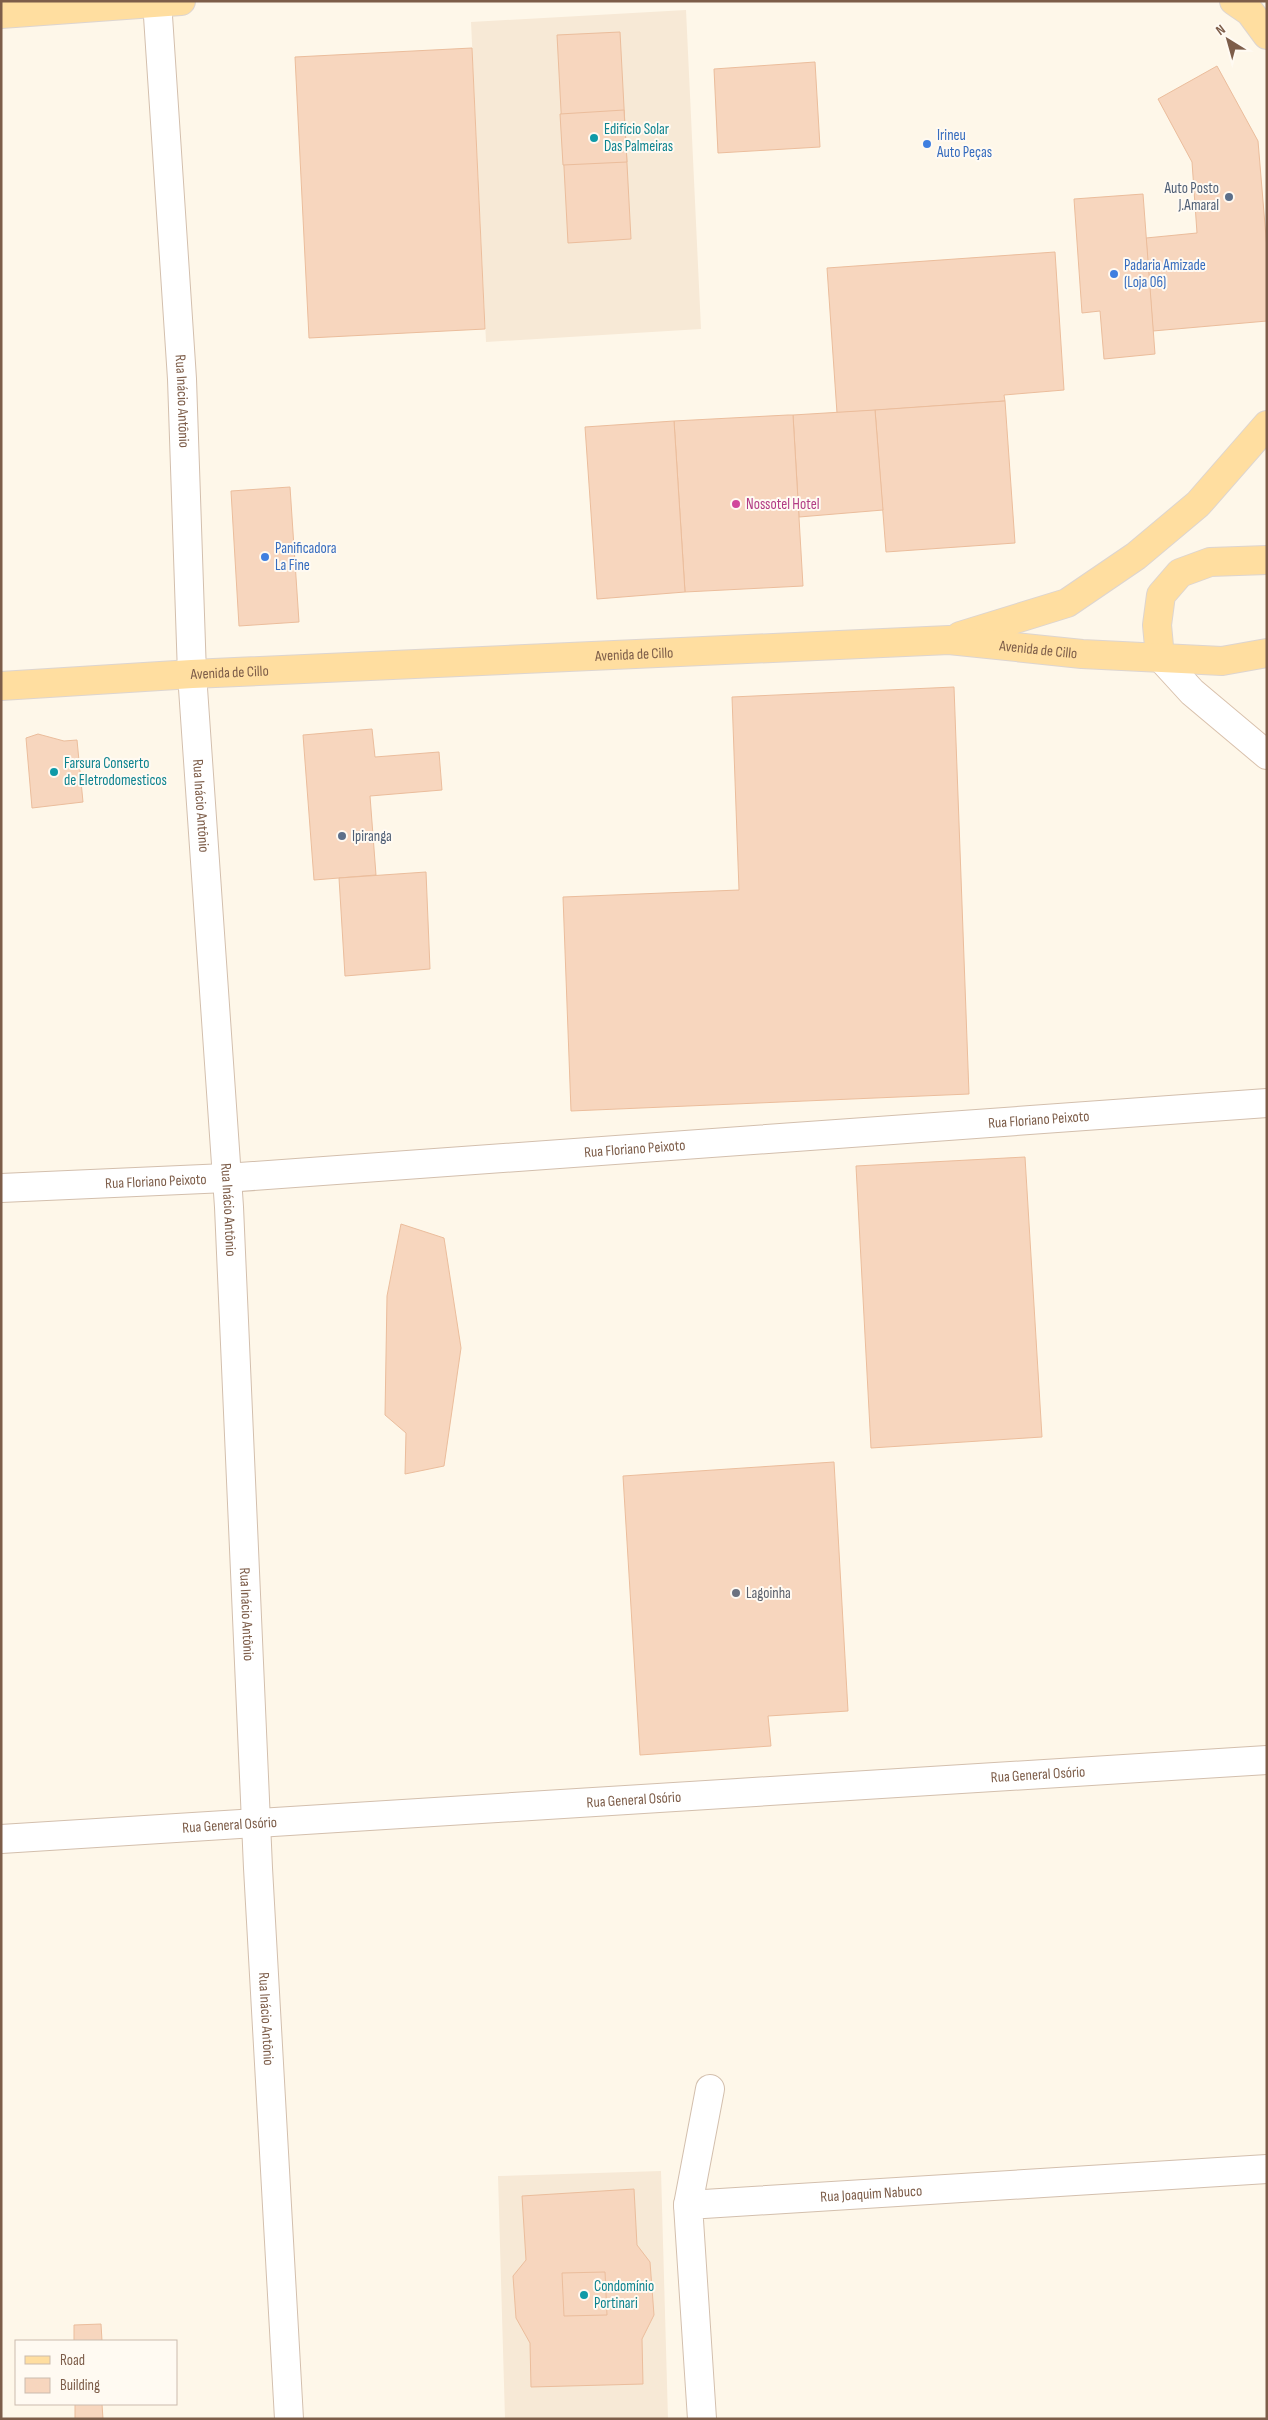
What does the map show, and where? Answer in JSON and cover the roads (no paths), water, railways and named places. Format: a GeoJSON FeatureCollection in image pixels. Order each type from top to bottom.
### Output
{"type":"FeatureCollection","features":[{"type":"Feature","properties":{"kind":"main road"},"geometry":{"type":"LineString","coordinates":[[1,14],[165,2]]}},
{"type":"Feature","properties":{"kind":"main road"},"geometry":{"type":"LineString","coordinates":[[1242,5],[1267,35]]}},
{"type":"Feature","properties":{"kind":"main road"},"geometry":{"type":"LineString","coordinates":[[949,640],[1067,603],[1120,567],[1198,504],[1267,425]]}},
{"type":"Feature","properties":{"kind":"main road"},"geometry":{"type":"LineString","coordinates":[[1160,658],[1157,625],[1161,595],[1180,573],[1210,562],[1267,560]]}},
{"type":"Feature","properties":{"kind":"main road","name":"Avenida de Cillo"},"geometry":{"type":"LineString","coordinates":[[1,686],[192,674],[949,640],[1082,654],[1222,661],[1267,653]]}},
{"type":"Feature","properties":{"kind":"street","name":"Rua Inácio Antônio"},"geometry":{"type":"LineString","coordinates":[[165,2],[182,379],[192,674],[226,1178],[257,1823],[289,2419]]}},
{"type":"Feature","properties":{"kind":"street"},"geometry":{"type":"LineString","coordinates":[[1160,658],[1192,692],[1267,755]]}},
{"type":"Feature","properties":{"kind":"street","name":"Rua Floriano Peixoto"},"geometry":{"type":"LineString","coordinates":[[1,1188],[226,1178],[1267,1103]]}},
{"type":"Feature","properties":{"kind":"street","name":"Rua General Osório"},"geometry":{"type":"LineString","coordinates":[[1,1839],[1267,1760]]}},
{"type":"Feature","properties":{"kind":"street"},"geometry":{"type":"LineString","coordinates":[[702,2419],[688,2205],[710,2089]]}},
{"type":"Feature","properties":{"kind":"street","name":"Rua Joaquim Nabuco"},"geometry":{"type":"LineString","coordinates":[[688,2205],[1267,2169]]}},
{"type":"Feature","properties":{"kind":"place","name":"Edifício Solar Das Palmeiras"},"geometry":{"type":"Point","coordinates":[594,138]}},
{"type":"Feature","properties":{"kind":"place","name":"Irineu Auto Peças"},"geometry":{"type":"Point","coordinates":[927,144]}},
{"type":"Feature","properties":{"kind":"place","name":"Auto Posto J.Amaral"},"geometry":{"type":"Point","coordinates":[1229,197]}},
{"type":"Feature","properties":{"kind":"place","name":"Padaria Amizade (Loja 06)"},"geometry":{"type":"Point","coordinates":[1114,274]}},
{"type":"Feature","properties":{"kind":"place","name":"Nossotel Hotel"},"geometry":{"type":"Point","coordinates":[736,504]}},
{"type":"Feature","properties":{"kind":"place","name":"Panificadora La Fine"},"geometry":{"type":"Point","coordinates":[265,557]}},
{"type":"Feature","properties":{"kind":"place","name":"Farsura Conserto de Eletrodomesticos"},"geometry":{"type":"Point","coordinates":[54,772]}},
{"type":"Feature","properties":{"kind":"place","name":"Ipiranga"},"geometry":{"type":"Point","coordinates":[342,836]}},
{"type":"Feature","properties":{"kind":"place","name":"Lagoinha"},"geometry":{"type":"Point","coordinates":[736,1593]}},
{"type":"Feature","properties":{"kind":"place","name":"Condomínio Portinari"},"geometry":{"type":"Point","coordinates":[584,2295]}}]}
